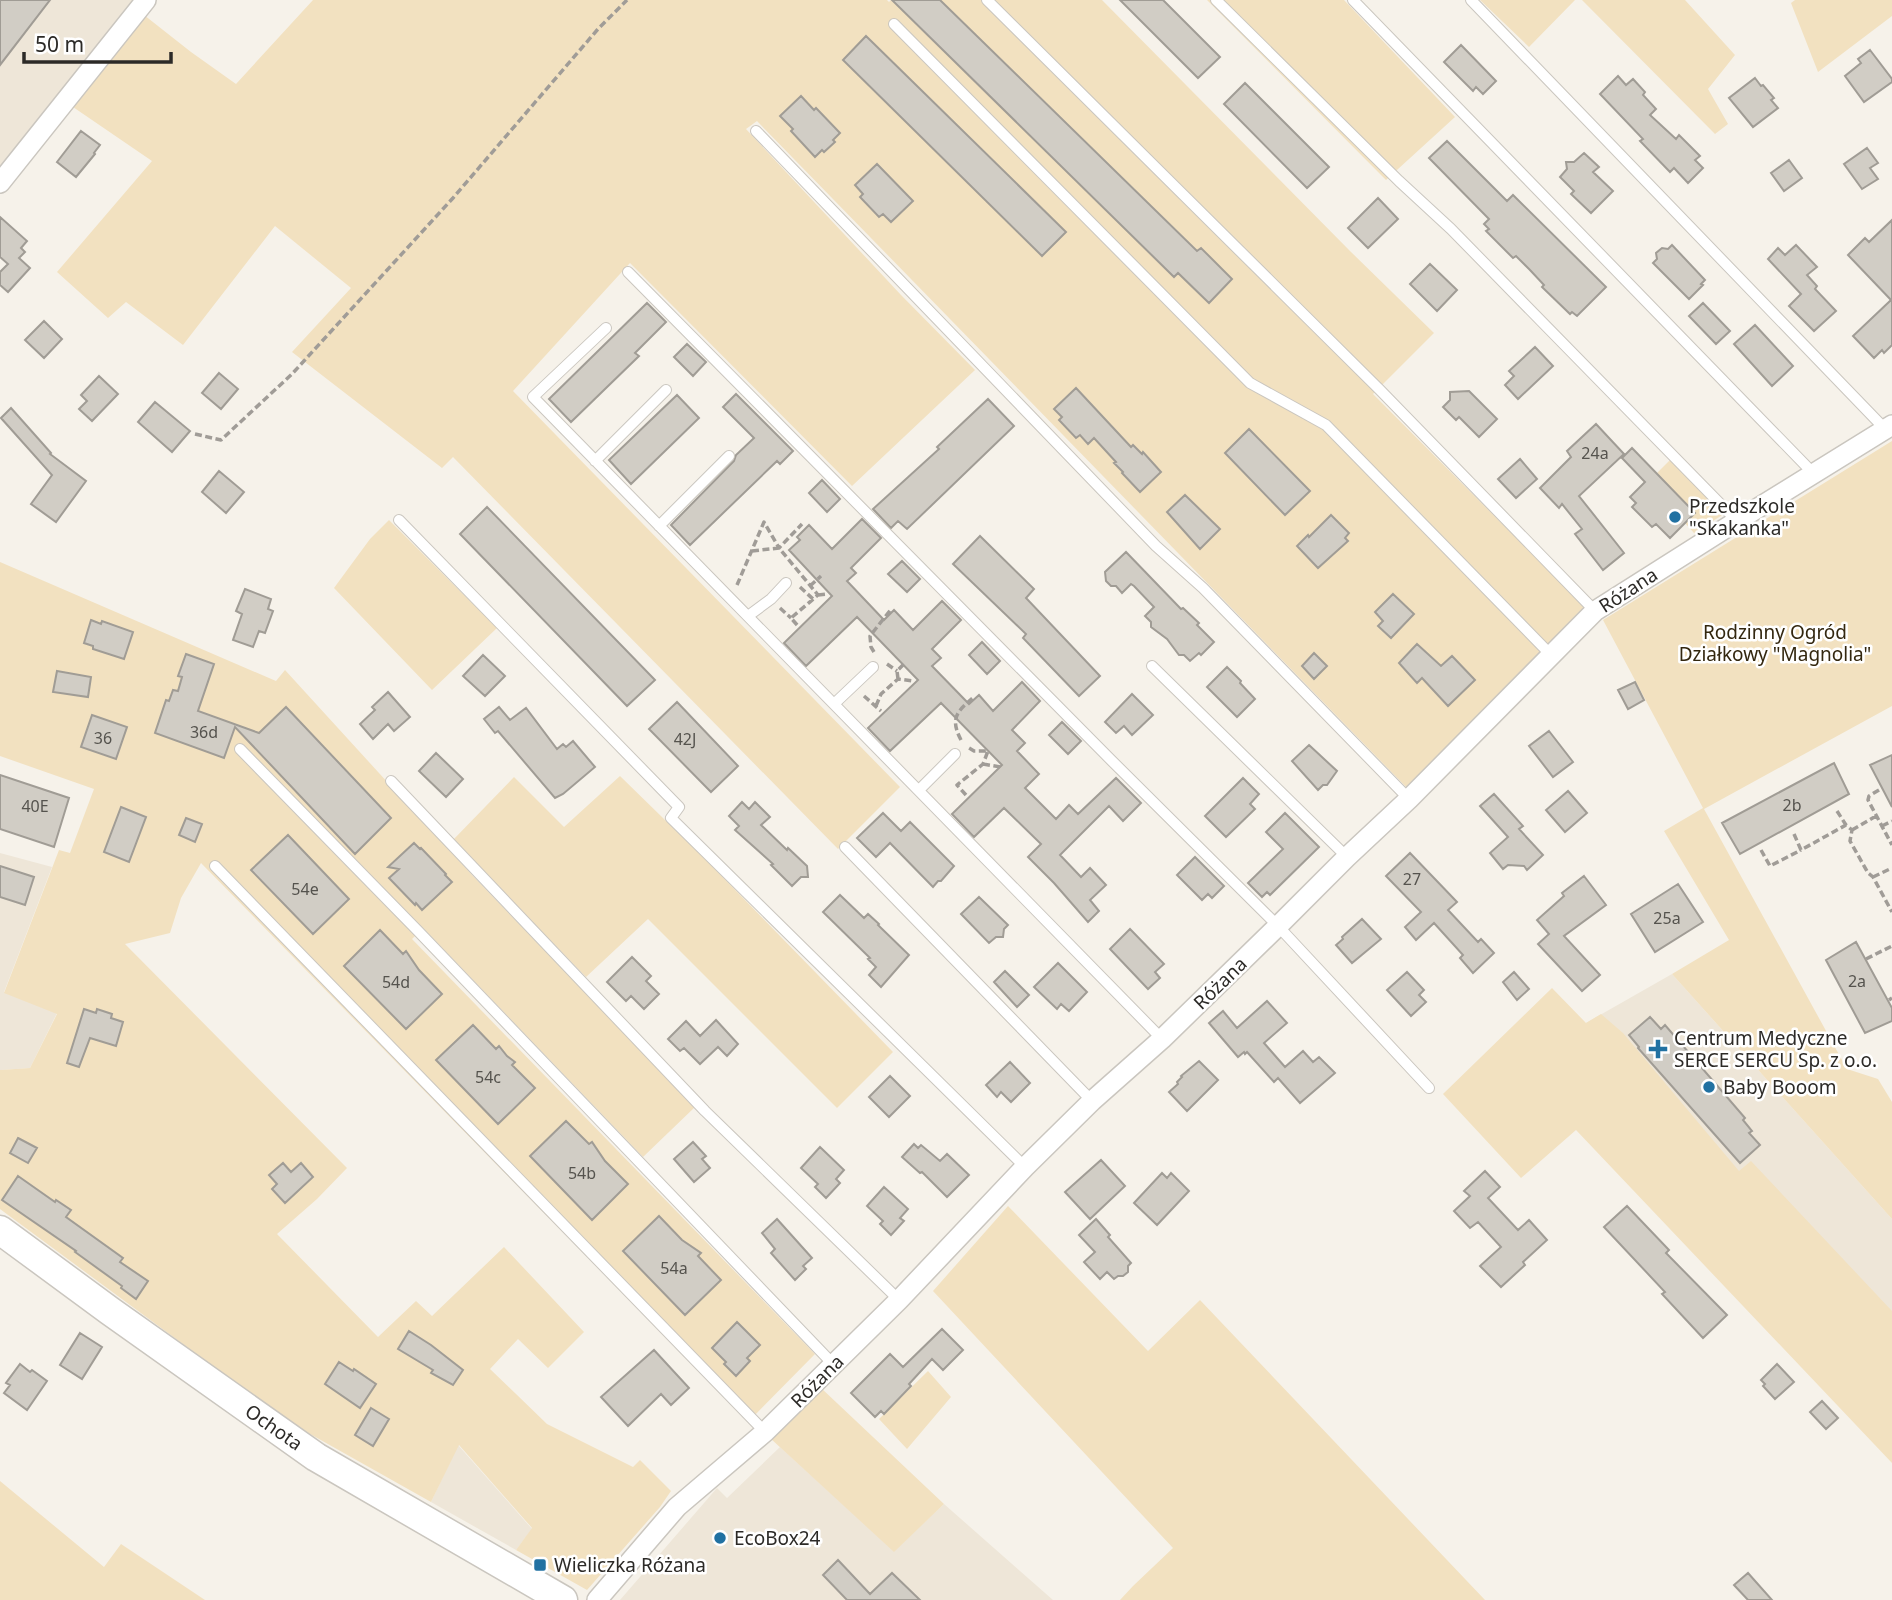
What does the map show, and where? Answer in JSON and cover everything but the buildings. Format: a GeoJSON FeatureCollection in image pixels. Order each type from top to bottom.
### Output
{"type":"FeatureCollection","features":[{"type":"Feature","properties":{"kind":"street"},"geometry":{"type":"LineString","coordinates":[[0,183],[146,0]]}},
{"type":"Feature","properties":{"kind":"street","name":"Różana"},"geometry":{"type":"LineString","coordinates":[[597,1600],[677,1507],[765,1432],[899,1300],[1092,1101],[1162,1039],[1409,799],[1595,611],[1889,427]]}},
{"type":"Feature","properties":{"kind":"street","name":"Ochota"},"geometry":{"type":"LineString","coordinates":[[0,1230],[316,1457],[563,1600]]}},
{"type":"Feature","properties":{"kind":"lane"},"geometry":{"type":"LineString","coordinates":[[987,0],[1380,390],[1595,611]]}},
{"type":"Feature","properties":{"kind":"lane"},"geometry":{"type":"LineString","coordinates":[[1216,0],[1458,236],[1737,520]]}},
{"type":"Feature","properties":{"kind":"lane"},"geometry":{"type":"LineString","coordinates":[[1353,0],[1813,473]]}},
{"type":"Feature","properties":{"kind":"lane"},"geometry":{"type":"LineString","coordinates":[[1471,0],[1889,427]]}},
{"type":"Feature","properties":{"kind":"lane"},"geometry":{"type":"LineString","coordinates":[[894,24],[1250,383],[1326,425],[1551,655]]}},
{"type":"Feature","properties":{"kind":"lane"},"geometry":{"type":"LineString","coordinates":[[756,131],[1156,546],[1209,595],[1409,799]]}},
{"type":"Feature","properties":{"kind":"lane"},"geometry":{"type":"LineString","coordinates":[[628,272],[1278,926],[1429,1087]]}},
{"type":"Feature","properties":{"kind":"lane"},"geometry":{"type":"LineString","coordinates":[[606,328],[533,397],[1162,1039]]}},
{"type":"Feature","properties":{"kind":"lane"},"geometry":{"type":"LineString","coordinates":[[595,461],[666,390]]}},
{"type":"Feature","properties":{"kind":"lane"},"geometry":{"type":"LineString","coordinates":[[659,526],[729,456]]}},
{"type":"Feature","properties":{"kind":"lane"},"geometry":{"type":"LineString","coordinates":[[399,520],[679,807],[671,818],[1026,1167]]}},
{"type":"Feature","properties":{"kind":"lane"},"geometry":{"type":"LineString","coordinates":[[748,616],[771,599],[786,583]]}},
{"type":"Feature","properties":{"kind":"lane"},"geometry":{"type":"LineString","coordinates":[[1152,666],[1347,857]]}},
{"type":"Feature","properties":{"kind":"lane"},"geometry":{"type":"LineString","coordinates":[[834,704],[873,667]]}},
{"type":"Feature","properties":{"kind":"lane"},"geometry":{"type":"LineString","coordinates":[[240,749],[833,1364]]}},
{"type":"Feature","properties":{"kind":"lane"},"geometry":{"type":"LineString","coordinates":[[919,790],[955,754]]}},
{"type":"Feature","properties":{"kind":"lane"},"geometry":{"type":"LineString","coordinates":[[391,781],[705,1111],[899,1300]]}},
{"type":"Feature","properties":{"kind":"lane"},"geometry":{"type":"LineString","coordinates":[[845,847],[1092,1101]]}},
{"type":"Feature","properties":{"kind":"lane"},"geometry":{"type":"LineString","coordinates":[[215,866],[765,1432]]}},
{"type":"Feature","properties":{"kind":"path"},"geometry":{"type":"LineString","coordinates":[[195,434],[221,440],[292,374],[453,198],[598,29],[627,0]]}},
{"type":"Feature","properties":{"kind":"path"},"geometry":{"type":"LineString","coordinates":[[731,600],[764,522],[779,548],[802,524]]}},
{"type":"Feature","properties":{"kind":"path"},"geometry":{"type":"LineString","coordinates":[[810,586],[821,576]]}},
{"type":"Feature","properties":{"kind":"path"},"geometry":{"type":"LineString","coordinates":[[818,595],[828,594]]}},
{"type":"Feature","properties":{"kind":"path"},"geometry":{"type":"LineString","coordinates":[[877,656],[871,647],[870,636],[892,608]]}},
{"type":"Feature","properties":{"kind":"path"},"geometry":{"type":"LineString","coordinates":[[883,661],[897,671],[898,679]]}},
{"type":"Feature","properties":{"kind":"path"},"geometry":{"type":"LineString","coordinates":[[897,671],[906,662]]}},
{"type":"Feature","properties":{"kind":"path"},"geometry":{"type":"LineString","coordinates":[[876,706],[881,694],[898,679],[913,681]]}},
{"type":"Feature","properties":{"kind":"path"},"geometry":{"type":"LineString","coordinates":[[852,685],[881,711]]}},
{"type":"Feature","properties":{"kind":"path"},"geometry":{"type":"LineString","coordinates":[[983,764],[1001,767]]}},
{"type":"Feature","properties":{"kind":"path"},"geometry":{"type":"LineString","coordinates":[[1879,790],[1868,796],[1868,800],[1892,845]]}},
{"type":"Feature","properties":{"kind":"path"},"geometry":{"type":"LineString","coordinates":[[1837,811],[1852,830]]}},
{"type":"Feature","properties":{"kind":"path"},"geometry":{"type":"LineString","coordinates":[[1852,830],[1877,816]]}},
{"type":"Feature","properties":{"kind":"path"},"geometry":{"type":"LineString","coordinates":[[1882,826],[1892,821]]}},
{"type":"Feature","properties":{"kind":"path"},"geometry":{"type":"LineString","coordinates":[[1761,850],[1770,866],[1846,825]]}},
{"type":"Feature","properties":{"kind":"path"},"geometry":{"type":"LineString","coordinates":[[1852,830],[1850,841],[1892,912]]}},
{"type":"Feature","properties":{"kind":"path"},"geometry":{"type":"LineString","coordinates":[[1794,834],[1801,850]]}},
{"type":"Feature","properties":{"kind":"path"},"geometry":{"type":"LineString","coordinates":[[1821,839],[1825,848]]}},
{"type":"Feature","properties":{"kind":"path"},"geometry":{"type":"LineString","coordinates":[[1781,860],[1786,868]]}},
{"type":"Feature","properties":{"kind":"path"},"geometry":{"type":"LineString","coordinates":[[1873,877],[1892,868]]}},
{"type":"Feature","properties":{"kind":"path"},"geometry":{"type":"LineString","coordinates":[[1866,959],[1892,946]]}},
{"type":"Feature","properties":{"kind":"shaded area"},"geometry":{"type":"Polygon","coordinates":[[[0,0],[144,0],[0,183],[0,0]]]}},
{"type":"Feature","properties":{"kind":"shaded area"},"geometry":{"type":"Polygon","coordinates":[[[0,853],[52,867],[4,992],[57,1013],[30,1068],[0,1070],[0,853]]]}},
{"type":"Feature","properties":{"kind":"shaded area"},"geometry":{"type":"Polygon","coordinates":[[[1672,974],[1892,1219],[1892,1350],[1586,1023],[1672,974]]]}},
{"type":"Feature","properties":{"kind":"shaded area"},"geometry":{"type":"Polygon","coordinates":[[[458,1445],[532,1529],[516,1550],[431,1502],[458,1445]]]}},
{"type":"Feature","properties":{"kind":"shaded area"},"geometry":{"type":"Polygon","coordinates":[[[780,1447],[894,1551],[944,1504],[1053,1600],[620,1600],[717,1488],[727,1498],[780,1447]]]}},
{"type":"Feature","properties":{"kind":"green space"},"geometry":{"type":"Polygon","coordinates":[[[313,0],[1102,0],[1434,333],[1373,394],[1586,608],[1407,788],[757,121],[746,129],[975,370],[852,486],[630,263],[513,391],[900,787],[838,849],[453,457],[442,468],[292,352],[351,288],[275,226],[183,345],[126,302],[108,318],[57,272],[152,161],[73,107],[144,15],[236,84],[313,0]]]}},
{"type":"Feature","properties":{"kind":"green space"},"geometry":{"type":"Polygon","coordinates":[[[1207,0],[1344,0],[1455,117],[1386,180],[1207,0]]]}},
{"type":"Feature","properties":{"kind":"green space"},"geometry":{"type":"Polygon","coordinates":[[[1480,0],[1575,0],[1529,47],[1480,0]]]}},
{"type":"Feature","properties":{"kind":"green space"},"geometry":{"type":"Polygon","coordinates":[[[1582,0],[1685,0],[1735,55],[1708,89],[1728,124],[1715,134],[1582,0]]]}},
{"type":"Feature","properties":{"kind":"green space"},"geometry":{"type":"Polygon","coordinates":[[[1795,0],[1892,0],[1892,16],[1818,72],[1791,3],[1795,0]]]}},
{"type":"Feature","properties":{"kind":"green space","name":"Rodzinny Ogród Działkowy \"Magnolia\""},"geometry":{"type":"Polygon","coordinates":[[[1892,441],[1892,706],[1704,809],[1847,1069],[1878,1079],[1892,1102],[1892,1219],[1672,974],[1729,940],[1664,831],[1703,808],[1603,620],[1892,441]]]}},
{"type":"Feature","properties":{"kind":"green space"},"geometry":{"type":"Polygon","coordinates":[[[1670,460],[1724,514],[1694,533],[1685,523],[1695,513],[1657,473],[1670,460]]]}},
{"type":"Feature","properties":{"kind":"green space"},"geometry":{"type":"Polygon","coordinates":[[[389,520],[497,628],[432,690],[334,588],[370,539],[389,520]]]}},
{"type":"Feature","properties":{"kind":"green space"},"geometry":{"type":"Polygon","coordinates":[[[0,562],[276,681],[285,670],[473,876],[695,1107],[643,1157],[423,928],[412,939],[815,1354],[748,1422],[748,1414],[649,1320],[201,863],[181,898],[170,933],[125,944],[347,1168],[277,1234],[378,1337],[416,1301],[432,1316],[504,1247],[584,1332],[548,1368],[518,1339],[490,1369],[547,1424],[633,1467],[640,1460],[671,1491],[587,1590],[516,1550],[532,1528],[459,1445],[431,1502],[287,1421],[0,1209],[0,1070],[30,1068],[57,1014],[4,993],[59,850],[70,853],[94,789],[0,756],[0,562]]]}},
{"type":"Feature","properties":{"kind":"green space"},"geometry":{"type":"Polygon","coordinates":[[[620,776],[893,1052],[837,1108],[648,919],[586,977],[453,840],[514,777],[564,827],[620,776]]]}},
{"type":"Feature","properties":{"kind":"green space"},"geometry":{"type":"Polygon","coordinates":[[[1552,988],[1586,1023],[1601,1014],[1623,1033],[1739,1171],[1751,1161],[1892,1311],[1892,1463],[1576,1130],[1521,1178],[1443,1094],[1552,988]]]}},
{"type":"Feature","properties":{"kind":"green space"},"geometry":{"type":"Polygon","coordinates":[[[1008,1206],[1148,1351],[1200,1300],[1485,1600],[1120,1600],[1173,1548],[933,1291],[1008,1206]]]}},
{"type":"Feature","properties":{"kind":"green space"},"geometry":{"type":"Polygon","coordinates":[[[928,1371],[951,1397],[907,1449],[879,1419],[928,1371]]]}},
{"type":"Feature","properties":{"kind":"green space"},"geometry":{"type":"Polygon","coordinates":[[[820,1387],[944,1504],[894,1552],[770,1438],[820,1387]]]}},
{"type":"Feature","properties":{"kind":"green space"},"geometry":{"type":"Polygon","coordinates":[[[0,1481],[104,1567],[121,1544],[205,1600],[0,1600],[0,1481]]]}},
{"type":"Feature","properties":{"kind":"place","name":"Przedszkole \"Skakanka\""},"geometry":{"type":"Point","coordinates":[1675,517]}},
{"type":"Feature","properties":{"kind":"place","name":"Centrum Medyczne SERCE SERCU Sp. z o.o."},"geometry":{"type":"Point","coordinates":[1658,1049]}},
{"type":"Feature","properties":{"kind":"place","name":"Baby Booom"},"geometry":{"type":"Point","coordinates":[1709,1087]}},
{"type":"Feature","properties":{"kind":"place","name":"EcoBox24"},"geometry":{"type":"Point","coordinates":[720,1538]}},
{"type":"Feature","properties":{"kind":"place","name":"Wieliczka Różana"},"geometry":{"type":"Point","coordinates":[540,1565]}}]}
